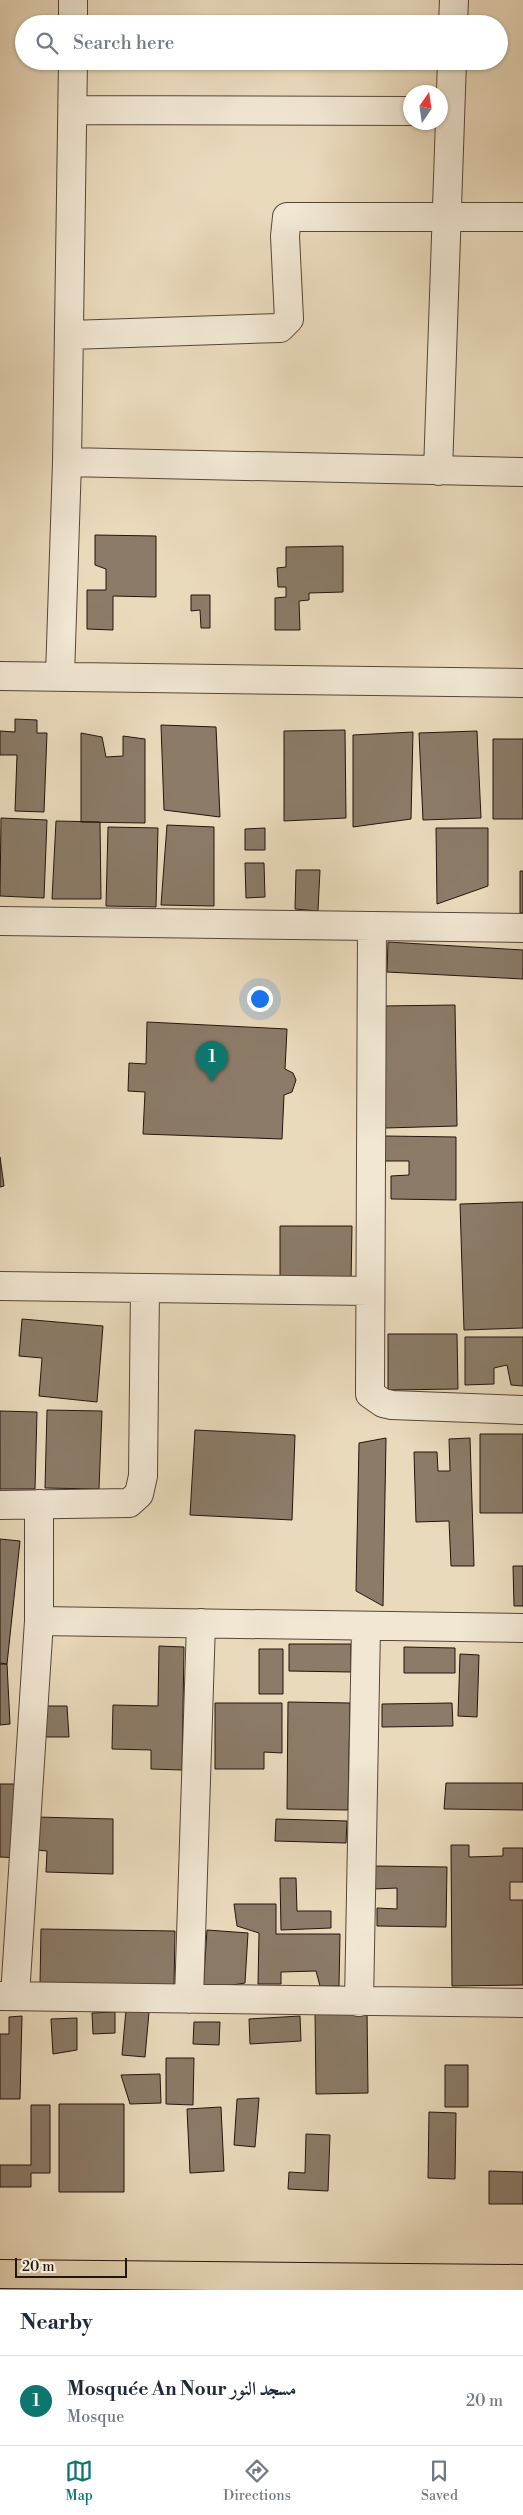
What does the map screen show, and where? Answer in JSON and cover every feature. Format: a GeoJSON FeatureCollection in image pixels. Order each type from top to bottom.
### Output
{"type":"FeatureCollection","features":[{"type":"Feature","properties":{"kind":"main road"},"geometry":{"type":"LineString","coordinates":[[0,2274],[34,2283],[400,2284],[523,2279]]}},
{"type":"Feature","properties":{"kind":"street"},"geometry":{"type":"LineString","coordinates":[[73,0],[73,15]]}},
{"type":"Feature","properties":{"kind":"street"},"geometry":{"type":"LineString","coordinates":[[453,15],[454,0]]}},
{"type":"Feature","properties":{"kind":"street"},"geometry":{"type":"LineString","coordinates":[[60,676],[70,335],[73,70]]}},
{"type":"Feature","properties":{"kind":"street"},"geometry":{"type":"LineString","coordinates":[[448,90],[451,70]]}},
{"type":"Feature","properties":{"kind":"street"},"geometry":{"type":"LineString","coordinates":[[73,110],[403,111]]}},
{"type":"Feature","properties":{"kind":"street"},"geometry":{"type":"LineString","coordinates":[[438,471],[446,216],[445,130]]}},
{"type":"Feature","properties":{"kind":"street"},"geometry":{"type":"LineString","coordinates":[[70,335],[268,330],[280,328],[288,319],[285,236],[287,217],[523,217]]}},
{"type":"Feature","properties":{"kind":"street"},"geometry":{"type":"LineString","coordinates":[[67,462],[523,472]]}},
{"type":"Feature","properties":{"kind":"street"},"geometry":{"type":"LineString","coordinates":[[0,676],[523,683]]}},
{"type":"Feature","properties":{"kind":"street"},"geometry":{"type":"LineString","coordinates":[[0,921],[523,928]]}},
{"type":"Feature","properties":{"kind":"street"},"geometry":{"type":"LineString","coordinates":[[372,926],[370,1394],[383,1402],[392,1404],[523,1410]]}},
{"type":"Feature","properties":{"kind":"street"},"geometry":{"type":"LineString","coordinates":[[0,1286],[370,1291]]}},
{"type":"Feature","properties":{"kind":"street"},"geometry":{"type":"LineString","coordinates":[[0,1505],[129,1503],[139,1494],[143,1476],[145,1288]]}},
{"type":"Feature","properties":{"kind":"street"},"geometry":{"type":"LineString","coordinates":[[39,1504],[39,1621],[7,1996],[523,2003]]}},
{"type":"Feature","properties":{"kind":"street"},"geometry":{"type":"LineString","coordinates":[[39,1621],[523,1628]]}},
{"type":"Feature","properties":{"kind":"street"},"geometry":{"type":"LineString","coordinates":[[189,1999],[201,1623]]}},
{"type":"Feature","properties":{"kind":"street"},"geometry":{"type":"LineString","coordinates":[[359,2002],[366,1627]]}},
{"type":"Feature","properties":{"kind":"building"},"geometry":{"type":"Polygon","coordinates":[[[95,535],[156,536],[156,597],[113,596],[113,630],[87,629],[87,590],[106,590],[106,569],[95,565],[95,535]]]}},
{"type":"Feature","properties":{"kind":"building"},"geometry":{"type":"Polygon","coordinates":[[[343,546],[343,592],[309,593],[309,600],[299,601],[300,630],[275,630],[275,598],[286,597],[286,587],[278,587],[277,568],[286,567],[286,547],[343,546]]]}},
{"type":"Feature","properties":{"kind":"building"},"geometry":{"type":"Polygon","coordinates":[[[191,595],[210,595],[210,628],[201,628],[200,610],[191,611],[191,595]]]}},
{"type":"Feature","properties":{"kind":"building"},"geometry":{"type":"Polygon","coordinates":[[[15,719],[37,720],[37,733],[47,733],[44,812],[15,811],[17,755],[0,755],[0,731],[15,732],[15,719]]]}},
{"type":"Feature","properties":{"kind":"building"},"geometry":{"type":"Polygon","coordinates":[[[161,725],[216,727],[220,817],[164,810],[161,725]]]}},
{"type":"Feature","properties":{"kind":"building"},"geometry":{"type":"Polygon","coordinates":[[[345,730],[346,818],[284,821],[284,731],[345,730]]]}},
{"type":"Feature","properties":{"kind":"building"},"geometry":{"type":"Polygon","coordinates":[[[477,731],[481,818],[423,820],[419,733],[477,731]]]}},
{"type":"Feature","properties":{"kind":"building"},"geometry":{"type":"Polygon","coordinates":[[[413,732],[411,819],[353,827],[353,735],[413,732]]]}},
{"type":"Feature","properties":{"kind":"building"},"geometry":{"type":"Polygon","coordinates":[[[81,733],[102,737],[106,757],[123,756],[123,736],[145,739],[145,823],[81,822],[81,733]]]}},
{"type":"Feature","properties":{"kind":"building"},"geometry":{"type":"Polygon","coordinates":[[[493,739],[523,739],[523,819],[493,819],[493,739]]]}},
{"type":"Feature","properties":{"kind":"building"},"geometry":{"type":"Polygon","coordinates":[[[1,818],[47,820],[44,898],[0,896],[1,818]]]}},
{"type":"Feature","properties":{"kind":"building"},"geometry":{"type":"Polygon","coordinates":[[[56,821],[100,822],[101,899],[52,899],[56,821]]]}},
{"type":"Feature","properties":{"kind":"building"},"geometry":{"type":"Polygon","coordinates":[[[167,825],[214,827],[214,906],[161,905],[167,825]]]}},
{"type":"Feature","properties":{"kind":"building"},"geometry":{"type":"Polygon","coordinates":[[[108,827],[158,828],[156,907],[106,906],[108,827]]]}},
{"type":"Feature","properties":{"kind":"building"},"geometry":{"type":"Polygon","coordinates":[[[265,828],[265,850],[245,850],[245,829],[265,828]]]}},
{"type":"Feature","properties":{"kind":"building"},"geometry":{"type":"Polygon","coordinates":[[[436,828],[488,828],[488,886],[437,904],[436,828]]]}},
{"type":"Feature","properties":{"kind":"building"},"geometry":{"type":"Polygon","coordinates":[[[245,863],[264,863],[265,897],[246,898],[245,863]]]}},
{"type":"Feature","properties":{"kind":"building"},"geometry":{"type":"Polygon","coordinates":[[[296,870],[320,870],[318,911],[295,909],[296,870]]]}},
{"type":"Feature","properties":{"kind":"building"},"geometry":{"type":"Polygon","coordinates":[[[520,871],[523,871],[523,913],[520,913],[520,871]]]}},
{"type":"Feature","properties":{"kind":"building"},"geometry":{"type":"Polygon","coordinates":[[[388,942],[523,950],[523,979],[387,972],[388,942]]]}},
{"type":"Feature","properties":{"kind":"building"},"geometry":{"type":"Polygon","coordinates":[[[455,1005],[457,1126],[385,1128],[383,1006],[455,1005]]]}},
{"type":"Feature","properties":{"kind":"building"},"geometry":{"type":"Polygon","coordinates":[[[147,1022],[287,1029],[285,1069],[293,1073],[296,1080],[292,1092],[284,1095],[282,1139],[143,1134],[145,1092],[128,1091],[129,1063],[146,1064],[147,1022]]]}},
{"type":"Feature","properties":{"kind":"building"},"geometry":{"type":"Polygon","coordinates":[[[385,1136],[456,1137],[456,1200],[391,1199],[391,1176],[409,1175],[409,1161],[385,1161],[385,1136]]]}},
{"type":"Feature","properties":{"kind":"building"},"geometry":{"type":"Polygon","coordinates":[[[0,1157],[4,1186],[0,1187],[0,1157]]]}},
{"type":"Feature","properties":{"kind":"building"},"geometry":{"type":"Polygon","coordinates":[[[523,1202],[523,1328],[464,1330],[460,1204],[523,1202]]]}},
{"type":"Feature","properties":{"kind":"building"},"geometry":{"type":"Polygon","coordinates":[[[280,1226],[352,1226],[351,1284],[280,1284],[280,1226]]]}},
{"type":"Feature","properties":{"kind":"building"},"geometry":{"type":"Polygon","coordinates":[[[22,1319],[103,1326],[97,1402],[39,1396],[42,1358],[19,1356],[22,1319]]]}},
{"type":"Feature","properties":{"kind":"building"},"geometry":{"type":"Polygon","coordinates":[[[388,1334],[457,1334],[458,1389],[388,1390],[388,1334]]]}},
{"type":"Feature","properties":{"kind":"building"},"geometry":{"type":"Polygon","coordinates":[[[465,1337],[523,1337],[523,1386],[511,1385],[507,1365],[494,1368],[494,1384],[465,1385],[465,1337]]]}},
{"type":"Feature","properties":{"kind":"building"},"geometry":{"type":"Polygon","coordinates":[[[47,1410],[102,1411],[99,1489],[45,1488],[47,1410]]]}},
{"type":"Feature","properties":{"kind":"building"},"geometry":{"type":"Polygon","coordinates":[[[0,1411],[37,1412],[35,1489],[0,1489],[0,1411]]]}},
{"type":"Feature","properties":{"kind":"building"},"geometry":{"type":"Polygon","coordinates":[[[195,1430],[295,1435],[292,1520],[190,1515],[195,1430]]]}},
{"type":"Feature","properties":{"kind":"building"},"geometry":{"type":"Polygon","coordinates":[[[480,1434],[523,1434],[523,1513],[480,1513],[480,1434]]]}},
{"type":"Feature","properties":{"kind":"building"},"geometry":{"type":"Polygon","coordinates":[[[386,1438],[383,1606],[356,1591],[359,1443],[386,1438]]]}},
{"type":"Feature","properties":{"kind":"building"},"geometry":{"type":"Polygon","coordinates":[[[470,1438],[474,1566],[451,1566],[449,1521],[416,1522],[414,1452],[437,1452],[438,1471],[450,1471],[449,1439],[470,1438]]]}},
{"type":"Feature","properties":{"kind":"building"},"geometry":{"type":"Polygon","coordinates":[[[0,1539],[20,1541],[7,1664],[0,1663],[0,1539]]]}},
{"type":"Feature","properties":{"kind":"building"},"geometry":{"type":"Polygon","coordinates":[[[513,1566],[523,1566],[523,1606],[514,1606],[513,1566]]]}},
{"type":"Feature","properties":{"kind":"building"},"geometry":{"type":"Polygon","coordinates":[[[289,1644],[351,1644],[351,1672],[289,1671],[289,1644]]]}},
{"type":"Feature","properties":{"kind":"building"},"geometry":{"type":"Polygon","coordinates":[[[159,1646],[184,1647],[182,1770],[151,1769],[151,1750],[112,1749],[113,1705],[158,1706],[159,1646]]]}},
{"type":"Feature","properties":{"kind":"building"},"geometry":{"type":"Polygon","coordinates":[[[404,1647],[455,1648],[455,1673],[404,1673],[404,1647]]]}},
{"type":"Feature","properties":{"kind":"building"},"geometry":{"type":"Polygon","coordinates":[[[259,1649],[283,1649],[283,1694],[259,1694],[259,1649]]]}},
{"type":"Feature","properties":{"kind":"building"},"geometry":{"type":"Polygon","coordinates":[[[460,1654],[479,1655],[477,1717],[458,1716],[460,1654]]]}},
{"type":"Feature","properties":{"kind":"building"},"geometry":{"type":"Polygon","coordinates":[[[0,1664],[7,1664],[10,1724],[0,1725],[0,1664]]]}},
{"type":"Feature","properties":{"kind":"building"},"geometry":{"type":"Polygon","coordinates":[[[288,1702],[350,1703],[348,1810],[287,1809],[288,1702]]]}},
{"type":"Feature","properties":{"kind":"building"},"geometry":{"type":"Polygon","coordinates":[[[215,1703],[282,1703],[282,1753],[264,1752],[264,1769],[215,1769],[215,1703]]]}},
{"type":"Feature","properties":{"kind":"building"},"geometry":{"type":"Polygon","coordinates":[[[452,1703],[453,1726],[382,1727],[382,1704],[452,1703]]]}},
{"type":"Feature","properties":{"kind":"building"},"geometry":{"type":"Polygon","coordinates":[[[41,1706],[67,1706],[69,1737],[42,1737],[41,1706]]]}},
{"type":"Feature","properties":{"kind":"building"},"geometry":{"type":"Polygon","coordinates":[[[446,1783],[523,1783],[523,1810],[444,1809],[446,1783]]]}},
{"type":"Feature","properties":{"kind":"building"},"geometry":{"type":"Polygon","coordinates":[[[0,1784],[20,1784],[20,1858],[0,1857],[0,1784]]]}},
{"type":"Feature","properties":{"kind":"building"},"geometry":{"type":"Polygon","coordinates":[[[37,1817],[113,1819],[113,1874],[46,1872],[47,1851],[36,1850],[37,1817]]]}},
{"type":"Feature","properties":{"kind":"building"},"geometry":{"type":"Polygon","coordinates":[[[276,1819],[347,1821],[346,1843],[275,1841],[276,1819]]]}},
{"type":"Feature","properties":{"kind":"building"},"geometry":{"type":"Polygon","coordinates":[[[451,1845],[469,1845],[469,1857],[503,1856],[503,1848],[523,1848],[523,1882],[510,1882],[510,1900],[523,1900],[523,1985],[452,1986],[451,1845]]]}},
{"type":"Feature","properties":{"kind":"building"},"geometry":{"type":"Polygon","coordinates":[[[374,1866],[447,1867],[446,1927],[377,1926],[377,1908],[397,1909],[397,1888],[374,1889],[374,1866]]]}},
{"type":"Feature","properties":{"kind":"building"},"geometry":{"type":"Polygon","coordinates":[[[280,1878],[296,1878],[297,1911],[331,1911],[331,1928],[281,1930],[280,1878]]]}},
{"type":"Feature","properties":{"kind":"building"},"geometry":{"type":"Polygon","coordinates":[[[234,1904],[276,1904],[276,1934],[340,1934],[339,1986],[320,1986],[316,1971],[281,1972],[281,1984],[258,1984],[259,1933],[237,1926],[234,1904]]]}},
{"type":"Feature","properties":{"kind":"building"},"geometry":{"type":"Polygon","coordinates":[[[41,1929],[175,1931],[174,1985],[40,1983],[41,1929]]]}},
{"type":"Feature","properties":{"kind":"building"},"geometry":{"type":"Polygon","coordinates":[[[207,1930],[248,1933],[245,1983],[203,1990],[207,1930]]]}},
{"type":"Feature","properties":{"kind":"building"},"geometry":{"type":"Polygon","coordinates":[[[367,2009],[368,2093],[316,2094],[315,2010],[367,2009]]]}},
{"type":"Feature","properties":{"kind":"building"},"geometry":{"type":"Polygon","coordinates":[[[126,2010],[149,2012],[145,2057],[122,2055],[126,2010]]]}},
{"type":"Feature","properties":{"kind":"building"},"geometry":{"type":"Polygon","coordinates":[[[115,2012],[115,2033],[93,2034],[92,2013],[115,2012]]]}},
{"type":"Feature","properties":{"kind":"building"},"geometry":{"type":"Polygon","coordinates":[[[22,2016],[20,2099],[0,2099],[0,2034],[9,2034],[9,2017],[22,2016]]]}},
{"type":"Feature","properties":{"kind":"building"},"geometry":{"type":"Polygon","coordinates":[[[300,2016],[301,2041],[250,2044],[249,2019],[300,2016]]]}},
{"type":"Feature","properties":{"kind":"building"},"geometry":{"type":"Polygon","coordinates":[[[77,2018],[77,2050],[53,2054],[51,2019],[77,2018]]]}},
{"type":"Feature","properties":{"kind":"building"},"geometry":{"type":"Polygon","coordinates":[[[194,2022],[220,2022],[219,2045],[193,2044],[194,2022]]]}},
{"type":"Feature","properties":{"kind":"building"},"geometry":{"type":"Polygon","coordinates":[[[166,2058],[194,2058],[193,2105],[166,2104],[166,2058]]]}},
{"type":"Feature","properties":{"kind":"building"},"geometry":{"type":"Polygon","coordinates":[[[445,2065],[468,2065],[468,2107],[445,2107],[445,2065]]]}},
{"type":"Feature","properties":{"kind":"building"},"geometry":{"type":"Polygon","coordinates":[[[160,2074],[161,2103],[130,2104],[121,2075],[160,2074]]]}},
{"type":"Feature","properties":{"kind":"building"},"geometry":{"type":"Polygon","coordinates":[[[259,2098],[255,2147],[234,2145],[237,2099],[259,2098]]]}},
{"type":"Feature","properties":{"kind":"building"},"geometry":{"type":"Polygon","coordinates":[[[59,2104],[124,2104],[124,2192],[59,2192],[59,2104]]]}},
{"type":"Feature","properties":{"kind":"building"},"geometry":{"type":"Polygon","coordinates":[[[31,2105],[50,2105],[50,2173],[31,2173],[31,2187],[0,2187],[0,2165],[31,2165],[31,2105]]]}},
{"type":"Feature","properties":{"kind":"building"},"geometry":{"type":"Polygon","coordinates":[[[221,2107],[224,2171],[190,2173],[187,2109],[221,2107]]]}},
{"type":"Feature","properties":{"kind":"building"},"geometry":{"type":"Polygon","coordinates":[[[429,2112],[456,2113],[455,2179],[428,2178],[429,2112]]]}},
{"type":"Feature","properties":{"kind":"building"},"geometry":{"type":"Polygon","coordinates":[[[306,2134],[330,2135],[328,2191],[288,2189],[289,2172],[305,2173],[306,2134]]]}},
{"type":"Feature","properties":{"kind":"building"},"geometry":{"type":"Polygon","coordinates":[[[489,2171],[523,2172],[523,2204],[489,2204],[489,2171]]]}},
{"type":"Feature","properties":{"kind":"place","name":"Mosquée An Nour مسجد النور"},"geometry":{"type":"Point","coordinates":[212,1082]}}]}
